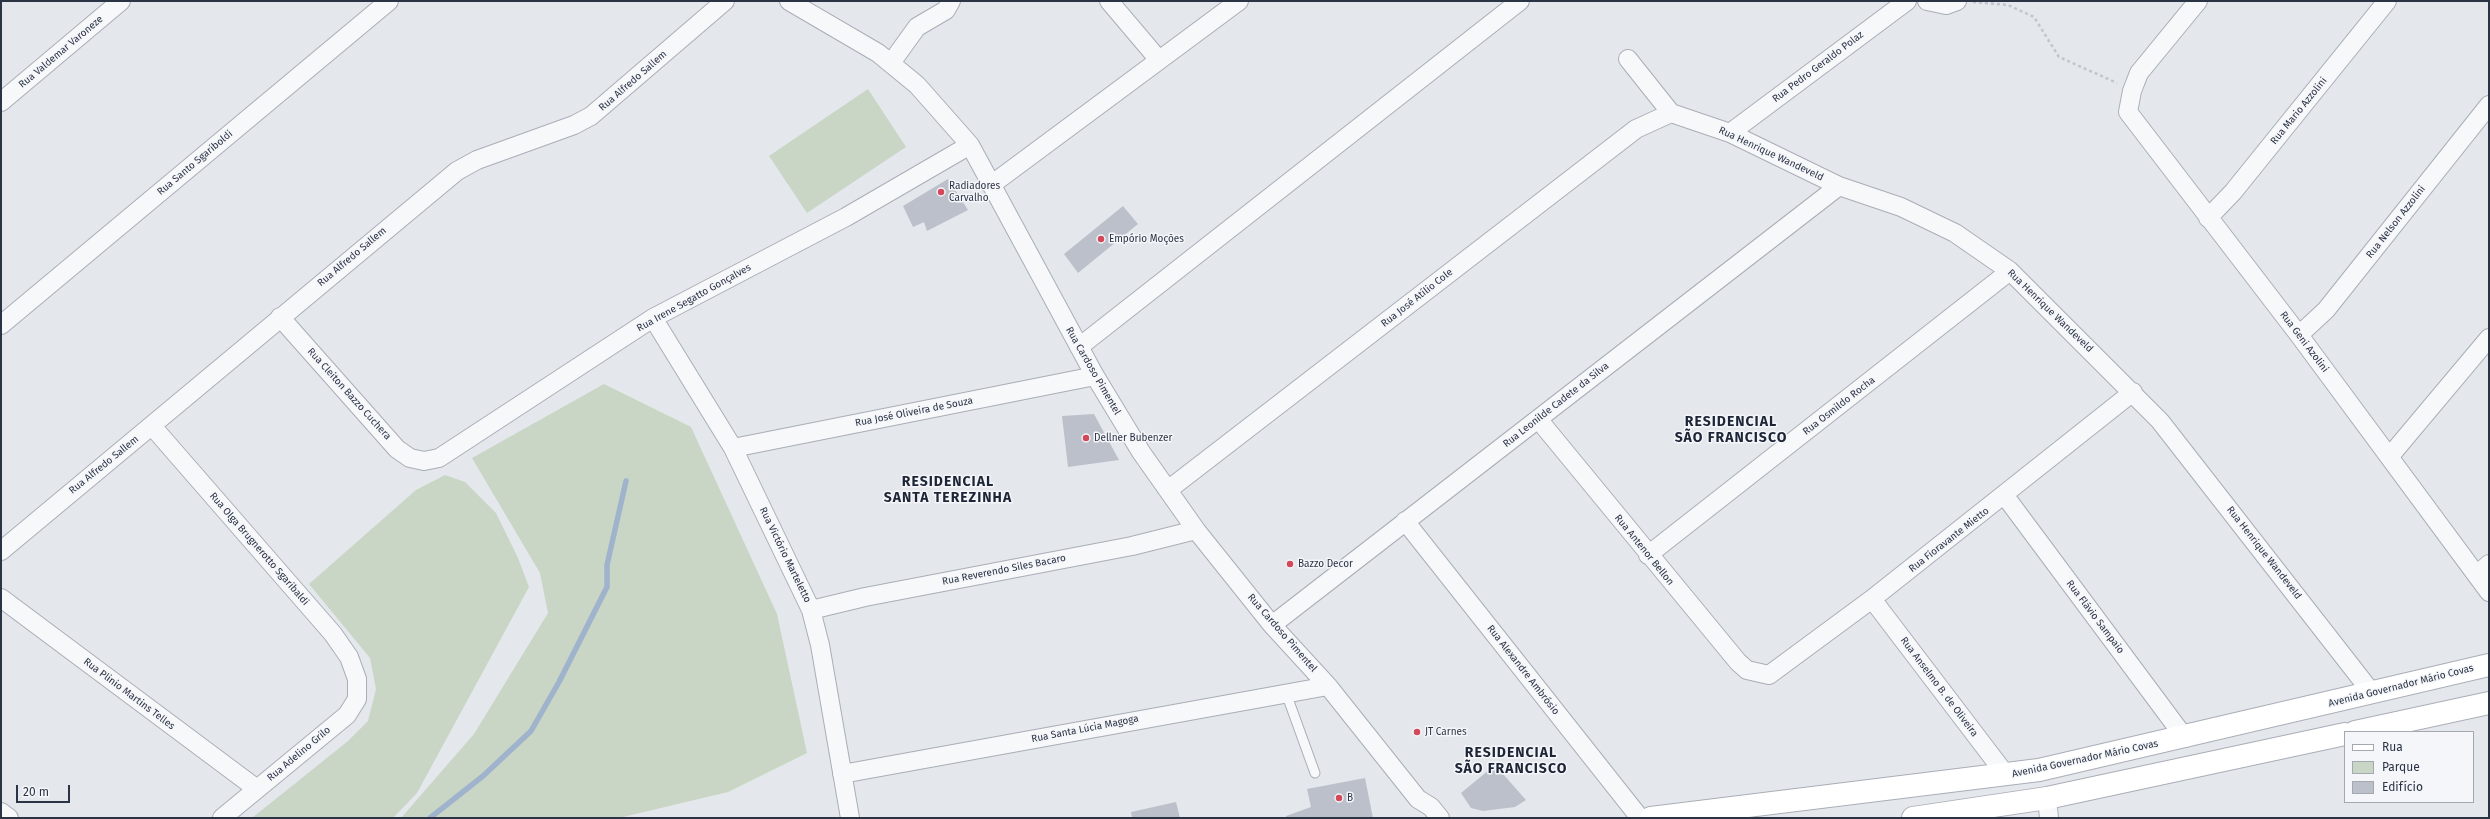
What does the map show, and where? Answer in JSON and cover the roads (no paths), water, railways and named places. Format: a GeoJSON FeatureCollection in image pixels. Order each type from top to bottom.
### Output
{"type":"FeatureCollection","features":[{"type":"Feature","properties":{"kind":"main road","name":"Avenida Governador Mário Covas"},"geometry":{"type":"LineString","coordinates":[[1651,818],[2039,770],[2185,738],[2489,665]]}},
{"type":"Feature","properties":{"kind":"main road"},"geometry":{"type":"LineString","coordinates":[[2359,731],[2489,703]]}},
{"type":"Feature","properties":{"kind":"main road"},"geometry":{"type":"LineString","coordinates":[[1913,818],[2048,808],[2344,734]]}},
{"type":"Feature","properties":{"kind":"street","name":"Rua Valdemar Varoneze"},"geometry":{"type":"LineString","coordinates":[[1,102],[121,1]]}},
{"type":"Feature","properties":{"kind":"street","name":"Rua Santo Sgariboldi"},"geometry":{"type":"LineString","coordinates":[[1,325],[389,1]]}},
{"type":"Feature","properties":{"kind":"street","name":"Rua Alfredo Sallem"},"geometry":{"type":"LineString","coordinates":[[1,551],[457,171],[477,160],[574,125],[591,116],[725,1]]}},
{"type":"Feature","properties":{"kind":"street","name":"Rua Cardoso Pimentel"},"geometry":{"type":"LineString","coordinates":[[789,1],[836,27],[891,63],[917,85],[970,146],[1095,376],[1141,452],[1196,530],[1272,625],[1328,686],[1418,799],[1431,807],[1440,818]]}},
{"type":"Feature","properties":{"kind":"street"},"geometry":{"type":"LineString","coordinates":[[891,63],[918,27],[946,10],[951,1]]}},
{"type":"Feature","properties":{"kind":"street"},"geometry":{"type":"LineString","coordinates":[[1109,1],[1160,60]]}},
{"type":"Feature","properties":{"kind":"street"},"geometry":{"type":"LineString","coordinates":[[992,185],[1239,1]]}},
{"type":"Feature","properties":{"kind":"street"},"geometry":{"type":"LineString","coordinates":[[1079,347],[1520,1]]}},
{"type":"Feature","properties":{"kind":"street","name":"Rua Pedro Geraldo Polaz"},"geometry":{"type":"LineString","coordinates":[[1730,133],[1906,1]]}},
{"type":"Feature","properties":{"kind":"street"},"geometry":{"type":"LineString","coordinates":[[1927,1],[1946,5],[1957,1]]}},
{"type":"Feature","properties":{"kind":"street","name":"Rua Geni Azolini"},"geometry":{"type":"LineString","coordinates":[[2198,1],[2139,73],[2132,91],[2128,112],[2390,456],[2483,569],[2489,592]]}},
{"type":"Feature","properties":{"kind":"street","name":"Rua Mario Azzolini"},"geometry":{"type":"LineString","coordinates":[[2208,218],[2233,192],[2386,1]]}},
{"type":"Feature","properties":{"kind":"street"},"geometry":{"type":"LineString","coordinates":[[1628,59],[1671,113]]}},
{"type":"Feature","properties":{"kind":"street","name":"Rua Nelson Azzolini"},"geometry":{"type":"LineString","coordinates":[[2299,335],[2326,310],[2489,105]]}},
{"type":"Feature","properties":{"kind":"street","name":"Rua Henrique Wandeveld"},"geometry":{"type":"LineString","coordinates":[[1671,113],[1730,133],[1839,186],[1901,207],[1955,233],[2010,271],[2133,392],[2160,421],[2372,693]]}},
{"type":"Feature","properties":{"kind":"street","name":"Rua José Atílio Cole"},"geometry":{"type":"LineString","coordinates":[[1168,490],[1636,128],[1671,113]]}},
{"type":"Feature","properties":{"kind":"street","name":"Rua Irene Segatto Gonçalves"},"geometry":{"type":"LineString","coordinates":[[424,461],[439,458],[653,318],[846,217],[970,146]]}},
{"type":"Feature","properties":{"kind":"street","name":"Rua Leonilde Cadete da Silva"},"geometry":{"type":"LineString","coordinates":[[1272,625],[1839,186]]}},
{"type":"Feature","properties":{"kind":"street","name":"Rua Osmildo Rocha"},"geometry":{"type":"LineString","coordinates":[[1648,555],[2010,271]]}},
{"type":"Feature","properties":{"kind":"street","name":"Rua Cleiton Bazzo Cuchera"},"geometry":{"type":"LineString","coordinates":[[280,317],[397,449],[410,458],[424,461]]}},
{"type":"Feature","properties":{"kind":"street","name":"Rua Victório Marteletto"},"geometry":{"type":"LineString","coordinates":[[653,318],[733,448],[811,610],[820,645],[850,818]]}},
{"type":"Feature","properties":{"kind":"street"},"geometry":{"type":"LineString","coordinates":[[2390,456],[2410,435],[2489,338]]}},
{"type":"Feature","properties":{"kind":"street","name":"Rua José Oliveira de Souza"},"geometry":{"type":"LineString","coordinates":[[733,448],[1095,376]]}},
{"type":"Feature","properties":{"kind":"street","name":"Rua Fioravante Mietto"},"geometry":{"type":"LineString","coordinates":[[1758,674],[1769,675],[1872,599],[2005,496],[2133,392]]}},
{"type":"Feature","properties":{"kind":"street","name":"Rua Antenor Bellon"},"geometry":{"type":"LineString","coordinates":[[1538,419],[1648,555],[1738,662],[1747,670],[1758,674]]}},
{"type":"Feature","properties":{"kind":"street","name":"Rua Olga Brugnerotto Sgaribaldi"},"geometry":{"type":"LineString","coordinates":[[152,426],[333,634],[349,657],[357,679]]}},
{"type":"Feature","properties":{"kind":"street","name":"Rua Flávio Sampaio"},"geometry":{"type":"LineString","coordinates":[[2005,496],[2185,738]]}},
{"type":"Feature","properties":{"kind":"street","name":"Rua Alexandre Ambrósio"},"geometry":{"type":"LineString","coordinates":[[1406,522],[1640,818]]}},
{"type":"Feature","properties":{"kind":"street","name":"Rua Reverendo Siles Bacaro"},"geometry":{"type":"LineString","coordinates":[[811,610],[865,597],[1132,546],[1196,530]]}},
{"type":"Feature","properties":{"kind":"street","name":"Rua Plinio Martins Telles"},"geometry":{"type":"LineString","coordinates":[[1,598],[257,789]]}},
{"type":"Feature","properties":{"kind":"street","name":"Rua Anselmo B. de Oliveira"},"geometry":{"type":"LineString","coordinates":[[1872,599],[2006,775]]}},
{"type":"Feature","properties":{"kind":"street","name":"Rua Adelino Grilo"},"geometry":{"type":"LineString","coordinates":[[222,818],[347,715],[357,699],[357,679]]}},
{"type":"Feature","properties":{"kind":"street","name":"Rua Santa Lúcia Magoga"},"geometry":{"type":"LineString","coordinates":[[842,774],[1328,686]]}},
{"type":"Feature","properties":{"kind":"street","name":"Rua Cardoso Pimentel"},"geometry":{"type":"LineString","coordinates":[[1418,799],[1423,818]]}},
{"type":"Feature","properties":{"kind":"street"},"geometry":{"type":"LineString","coordinates":[[1,812],[10,818]]}},
{"type":"Feature","properties":{"kind":"lane"},"geometry":{"type":"LineString","coordinates":[[1286,693],[1315,773]]}},
{"type":"Feature","properties":{"kind":"waterway"},"geometry":{"type":"LineString","coordinates":[[430,818],[483,776],[531,731],[559,682],[607,587],[607,565],[626,481]]}},
{"type":"Feature","properties":{"kind":"place","name":"Radiadores Carvalho"},"geometry":{"type":"Point","coordinates":[941,192]}},
{"type":"Feature","properties":{"kind":"place","name":"Empório Moções"},"geometry":{"type":"Point","coordinates":[1101,239]}},
{"type":"Feature","properties":{"kind":"place","name":"Dellner Bubenzer"},"geometry":{"type":"Point","coordinates":[1086,438]}},
{"type":"Feature","properties":{"kind":"place","name":"Bazzo Decor"},"geometry":{"type":"Point","coordinates":[1290,564]}},
{"type":"Feature","properties":{"kind":"place","name":"JT Carnes"},"geometry":{"type":"Point","coordinates":[1417,732]}},
{"type":"Feature","properties":{"kind":"place","name":"B"},"geometry":{"type":"Point","coordinates":[1339,798]}},
{"type":"Feature","properties":{"kind":"district","name":"RESIDENCIAL SÃO FRANCISCO"},"geometry":{"type":"Point","coordinates":[1731,430]}},
{"type":"Feature","properties":{"kind":"district","name":"RESIDENCIAL SANTA TEREZINHA"},"geometry":{"type":"Point","coordinates":[948,490]}},
{"type":"Feature","properties":{"kind":"district","name":"RESIDENCIAL SÃO FRANCISCO"},"geometry":{"type":"Point","coordinates":[1511,762]}}]}
